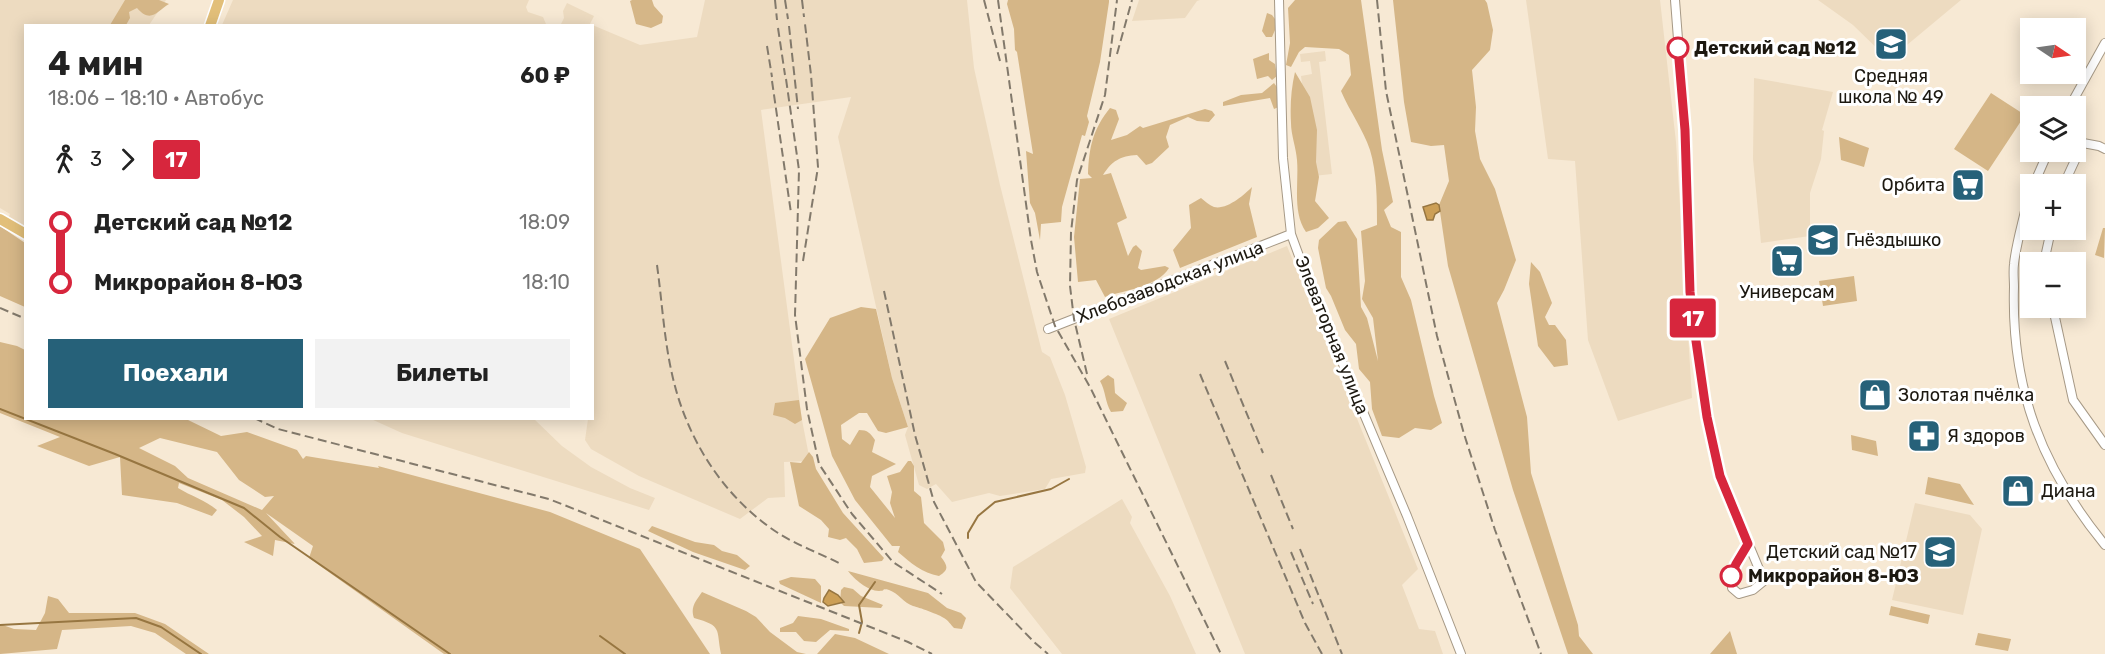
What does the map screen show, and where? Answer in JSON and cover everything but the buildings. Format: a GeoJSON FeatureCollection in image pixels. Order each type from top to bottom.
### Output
{"type":"FeatureCollection","features":[{"type":"Feature","properties":{"kind":"main road"},"geometry":{"type":"LineString","coordinates":[[211,24],[219,0]]}},
{"type":"Feature","properties":{"kind":"main road"},"geometry":{"type":"LineString","coordinates":[[0,219],[24,233]]}},
{"type":"Feature","properties":{"kind":"street","name":"Элеваторная улица"},"geometry":{"type":"LineString","coordinates":[[1279,0],[1283,158],[1291,234],[1310,286],[1407,516],[1461,654]]}},
{"type":"Feature","properties":{"kind":"street"},"geometry":{"type":"LineString","coordinates":[[1675,0],[1685,130],[1690,292],[1707,417],[1720,476],[1764,581],[1754,590],[1739,594],[1732,588],[1731,576],[1748,544]]}},
{"type":"Feature","properties":{"kind":"street"},"geometry":{"type":"LineString","coordinates":[[2075,96],[2105,42]]}},
{"type":"Feature","properties":{"kind":"street"},"geometry":{"type":"LineString","coordinates":[[2069,174],[2083,143],[2102,147],[2105,136]]}},
{"type":"Feature","properties":{"kind":"street","name":"Хлебозаводская улица"},"geometry":{"type":"LineString","coordinates":[[1048,328],[1291,234]]}},
{"type":"Feature","properties":{"kind":"street"},"geometry":{"type":"LineString","coordinates":[[2020,236],[2014,265],[2013,306],[2016,348],[2022,384],[2032,419],[2048,458],[2075,504],[2105,545]]}},
{"type":"Feature","properties":{"kind":"street"},"geometry":{"type":"LineString","coordinates":[[2055,318],[2073,400],[2105,445]]}},
{"type":"Feature","properties":{"kind":"shaded area"},"geometry":{"type":"Polygon","coordinates":[[[0,0],[166,0],[150,24],[24,24],[24,227],[8,218],[10,214],[0,208],[0,0]]]}},
{"type":"Feature","properties":{"kind":"shaded area"},"geometry":{"type":"Polygon","coordinates":[[[125,0],[159,0],[169,4],[150,16],[137,8],[129,12],[130,18],[127,24],[111,24],[125,0]]]}},
{"type":"Feature","properties":{"kind":"shaded area"},"geometry":{"type":"Polygon","coordinates":[[[233,0],[529,0],[526,7],[528,12],[543,17],[546,24],[222,24],[233,0]]]}},
{"type":"Feature","properties":{"kind":"shaded area"},"geometry":{"type":"Polygon","coordinates":[[[652,0],[663,16],[662,23],[651,28],[636,24],[630,1],[652,0]]]}},
{"type":"Feature","properties":{"kind":"shaded area"},"geometry":{"type":"Polygon","coordinates":[[[705,0],[967,0],[974,68],[1000,185],[1042,352],[1050,357],[1065,395],[1086,467],[1085,473],[1051,479],[1045,489],[1000,496],[989,493],[952,502],[936,484],[927,489],[919,485],[905,435],[908,427],[892,378],[838,137],[851,97],[761,110],[802,420],[810,461],[784,462],[785,497],[768,498],[740,519],[639,476],[591,449],[585,440],[588,420],[594,420],[594,26],[640,45],[697,37],[705,0]]]}},
{"type":"Feature","properties":{"kind":"shaded area"},"geometry":{"type":"Polygon","coordinates":[[[1008,0],[1109,0],[1100,62],[1087,116],[1089,122],[1085,136],[1082,135],[1062,207],[1061,222],[1041,224],[1040,240],[1035,213],[1030,203],[1026,151],[1033,154],[1008,0]]]}},
{"type":"Feature","properties":{"kind":"shaded area"},"geometry":{"type":"Polygon","coordinates":[[[1139,0],[1200,0],[1185,18],[1132,21],[1139,0]]]}},
{"type":"Feature","properties":{"kind":"shaded area"},"geometry":{"type":"Polygon","coordinates":[[[1295,0],[1361,0],[1382,150],[1393,202],[1384,210],[1391,227],[1401,232],[1401,277],[1411,300],[1442,423],[1431,430],[1415,428],[1399,438],[1382,436],[1372,409],[1370,382],[1359,369],[1356,344],[1345,330],[1326,288],[1318,248],[1319,240],[1338,222],[1346,221],[1357,239],[1361,307],[1367,318],[1378,361],[1373,318],[1362,299],[1365,281],[1361,231],[1377,225],[1377,196],[1372,159],[1367,142],[1341,91],[1351,75],[1349,55],[1339,49],[1305,47],[1299,52],[1291,67],[1286,65],[1290,43],[1288,8],[1295,0]]]}},
{"type":"Feature","properties":{"kind":"shaded area"},"geometry":{"type":"Polygon","coordinates":[[[1393,0],[1485,0],[1487,3],[1493,30],[1490,50],[1472,70],[1476,107],[1475,131],[1480,159],[1495,189],[1516,260],[1497,303],[1527,417],[1531,473],[1578,625],[1579,636],[1593,654],[1568,654],[1513,490],[1448,266],[1439,205],[1449,181],[1444,145],[1431,146],[1411,142],[1404,102],[1393,0]]]}},
{"type":"Feature","properties":{"kind":"shaded area"},"geometry":{"type":"Polygon","coordinates":[[[1526,0],[1660,0],[1676,142],[1692,398],[1618,421],[1588,340],[1575,161],[1548,159],[1526,0]]]}},
{"type":"Feature","properties":{"kind":"shaded area","name":"Средняя школа № 49"},"geometry":{"type":"Polygon","coordinates":[[[1818,0],[1961,0],[1889,60],[1853,25],[1818,0]]]}},
{"type":"Feature","properties":{"kind":"shaded area"},"geometry":{"type":"Polygon","coordinates":[[[567,3],[594,16],[590,24],[561,24],[567,3]]]}},
{"type":"Feature","properties":{"kind":"shaded area"},"geometry":{"type":"Polygon","coordinates":[[[1267,13],[1272,15],[1278,23],[1272,37],[1266,37],[1262,31],[1267,13]]]}},
{"type":"Feature","properties":{"kind":"shaded area"},"geometry":{"type":"Polygon","coordinates":[[[1325,51],[1326,61],[1319,62],[1332,174],[1313,176],[1301,76],[1312,74],[1310,61],[1301,62],[1300,54],[1325,51]]]}},
{"type":"Feature","properties":{"kind":"shaded area"},"geometry":{"type":"Polygon","coordinates":[[[1269,53],[1269,60],[1275,64],[1277,76],[1272,80],[1268,76],[1257,79],[1253,59],[1269,53]]]}},
{"type":"Feature","properties":{"kind":"shaded area"},"geometry":{"type":"Polygon","coordinates":[[[1295,72],[1310,97],[1317,130],[1316,162],[1319,177],[1315,201],[1329,218],[1318,228],[1306,232],[1299,216],[1297,160],[1291,128],[1291,98],[1295,72]]]}},
{"type":"Feature","properties":{"kind":"shaded area","name":"Детский сад №12"},"geometry":{"type":"Polygon","coordinates":[[[1754,78],[1833,92],[1822,130],[1824,131],[1821,159],[1810,193],[1810,236],[1761,243],[1753,159],[1754,78]]]}},
{"type":"Feature","properties":{"kind":"shaded area"},"geometry":{"type":"Polygon","coordinates":[[[1274,83],[1279,90],[1281,106],[1274,109],[1270,98],[1223,106],[1223,102],[1241,95],[1262,93],[1274,83]]]}},
{"type":"Feature","properties":{"kind":"shaded area"},"geometry":{"type":"Polygon","coordinates":[[[1991,93],[2020,112],[2020,123],[1988,171],[1954,149],[1991,93]]]}},
{"type":"Feature","properties":{"kind":"shaded area"},"geometry":{"type":"Polygon","coordinates":[[[1110,108],[1116,110],[1119,119],[1111,140],[1127,135],[1140,126],[1143,128],[1205,109],[1212,111],[1215,115],[1209,122],[1197,121],[1188,117],[1170,125],[1166,137],[1169,147],[1152,163],[1146,165],[1137,155],[1126,157],[1113,163],[1103,175],[1111,173],[1127,218],[1117,223],[1128,256],[1136,245],[1142,251],[1138,268],[1141,270],[1165,266],[1169,268],[1157,280],[1149,284],[1105,297],[1096,280],[1078,282],[1074,237],[1080,179],[1092,178],[1088,174],[1091,147],[1096,131],[1110,108]]]}},
{"type":"Feature","properties":{"kind":"shaded area"},"geometry":{"type":"Polygon","coordinates":[[[1839,137],[1869,148],[1864,167],[1841,160],[1839,137]]]}},
{"type":"Feature","properties":{"kind":"shaded area"},"geometry":{"type":"Polygon","coordinates":[[[1252,187],[1249,204],[1257,237],[1180,268],[1173,250],[1191,228],[1189,205],[1201,198],[1214,207],[1224,206],[1235,201],[1252,187]]]}},
{"type":"Feature","properties":{"kind":"shaded area"},"geometry":{"type":"Polygon","coordinates":[[[1436,203],[1440,211],[1435,214],[1433,220],[1427,220],[1423,207],[1436,203]]]}},
{"type":"Feature","properties":{"kind":"shaded area"},"geometry":{"type":"Polygon","coordinates":[[[0,226],[24,242],[24,307],[0,296],[0,226]]]}},
{"type":"Feature","properties":{"kind":"shaded area"},"geometry":{"type":"Polygon","coordinates":[[[2103,228],[2105,228],[2104,258],[2095,255],[2103,228]]]}},
{"type":"Feature","properties":{"kind":"shaded area"},"geometry":{"type":"Polygon","coordinates":[[[1287,246],[1418,569],[1402,585],[1419,629],[1435,631],[1443,654],[1245,654],[1109,319],[1287,246]]]}},
{"type":"Feature","properties":{"kind":"shaded area"},"geometry":{"type":"Polygon","coordinates":[[[1531,262],[1540,272],[1552,303],[1545,317],[1549,325],[1555,325],[1566,340],[1568,365],[1554,367],[1538,346],[1529,284],[1531,262]]]}},
{"type":"Feature","properties":{"kind":"shaded area"},"geometry":{"type":"Polygon","coordinates":[[[1854,276],[1857,301],[1823,306],[1819,281],[1854,276]]]}},
{"type":"Feature","properties":{"kind":"shaded area"},"geometry":{"type":"Polygon","coordinates":[[[861,307],[876,309],[892,378],[908,427],[886,433],[878,431],[867,413],[859,413],[841,425],[842,439],[850,445],[859,430],[867,431],[875,440],[872,452],[896,464],[872,476],[870,487],[895,518],[890,503],[892,492],[887,476],[900,472],[908,461],[911,461],[914,466],[914,491],[921,497],[924,523],[943,542],[945,550],[941,557],[946,568],[945,572],[939,576],[927,573],[912,564],[898,552],[900,546],[892,546],[855,500],[832,456],[805,359],[830,318],[861,307]]]}},
{"type":"Feature","properties":{"kind":"shaded area"},"geometry":{"type":"Polygon","coordinates":[[[0,342],[24,350],[24,420],[188,420],[221,436],[247,432],[297,450],[303,459],[306,456],[379,468],[378,466],[550,512],[640,549],[710,654],[444,654],[309,558],[313,546],[266,513],[295,544],[275,540],[273,556],[244,542],[262,536],[244,517],[222,500],[179,483],[178,488],[217,510],[212,516],[177,503],[122,495],[120,457],[89,466],[37,446],[60,437],[0,413],[0,342]],[[160,438],[139,448],[175,466],[188,478],[262,510],[274,496],[265,497],[239,480],[217,452],[160,438]]]}},
{"type":"Feature","properties":{"kind":"shaded area"},"geometry":{"type":"Polygon","coordinates":[[[1108,375],[1114,379],[1115,393],[1127,403],[1123,411],[1111,412],[1109,408],[1100,381],[1108,375]]]}},
{"type":"Feature","properties":{"kind":"shaded area"},"geometry":{"type":"Polygon","coordinates":[[[799,400],[802,420],[795,424],[773,415],[775,403],[799,400]]]}},
{"type":"Feature","properties":{"kind":"shaded area"},"geometry":{"type":"Polygon","coordinates":[[[373,420],[535,420],[562,446],[591,467],[630,488],[655,498],[649,510],[402,433],[373,420]]]}},
{"type":"Feature","properties":{"kind":"shaded area"},"geometry":{"type":"Polygon","coordinates":[[[1851,435],[1876,441],[1878,456],[1852,450],[1851,435]]]}},
{"type":"Feature","properties":{"kind":"shaded area"},"geometry":{"type":"Polygon","coordinates":[[[809,452],[816,469],[843,513],[884,558],[882,561],[864,563],[857,549],[846,538],[840,540],[828,537],[829,529],[821,520],[799,506],[790,462],[801,463],[809,452]]]}},
{"type":"Feature","properties":{"kind":"shaded area"},"geometry":{"type":"Polygon","coordinates":[[[1928,477],[1960,484],[1974,505],[1925,494],[1928,477]]]}},
{"type":"Feature","properties":{"kind":"shaded area"},"geometry":{"type":"Polygon","coordinates":[[[1122,499],[1132,517],[1130,523],[1170,596],[1196,654],[1062,654],[1010,588],[1013,567],[1122,499]]]}},
{"type":"Feature","properties":{"kind":"shaded area","name":"Детский сад №17"},"geometry":{"type":"Polygon","coordinates":[[[1915,503],[1970,515],[1982,529],[1963,615],[1892,600],[1915,503]]]}},
{"type":"Feature","properties":{"kind":"shaded area"},"geometry":{"type":"Polygon","coordinates":[[[652,526],[695,542],[714,545],[722,551],[737,555],[750,566],[745,570],[693,552],[648,531],[652,526]]]}},
{"type":"Feature","properties":{"kind":"shaded area"},"geometry":{"type":"Polygon","coordinates":[[[848,571],[928,593],[947,608],[961,613],[966,618],[962,629],[954,628],[938,615],[910,605],[892,591],[866,587],[848,571]]]}},
{"type":"Feature","properties":{"kind":"shaded area"},"geometry":{"type":"Polygon","coordinates":[[[791,577],[815,579],[821,586],[821,603],[780,584],[779,581],[791,577]]]}},
{"type":"Feature","properties":{"kind":"shaded area"},"geometry":{"type":"Polygon","coordinates":[[[844,587],[853,589],[861,596],[883,605],[881,608],[844,606],[840,602],[841,590],[844,587]]]}},
{"type":"Feature","properties":{"kind":"shaded area"},"geometry":{"type":"Polygon","coordinates":[[[829,590],[844,602],[828,606],[823,602],[829,590]]]}},
{"type":"Feature","properties":{"kind":"shaded area"},"geometry":{"type":"Polygon","coordinates":[[[702,592],[746,611],[797,652],[806,654],[721,654],[718,634],[714,626],[694,618],[693,607],[702,592]]]}},
{"type":"Feature","properties":{"kind":"shaded area"},"geometry":{"type":"Polygon","coordinates":[[[48,596],[58,599],[69,613],[135,613],[165,624],[209,654],[186,654],[155,633],[131,626],[62,630],[57,649],[0,654],[0,624],[14,629],[36,630],[45,613],[48,596]]]}},
{"type":"Feature","properties":{"kind":"shaded area"},"geometry":{"type":"Polygon","coordinates":[[[1891,606],[1930,615],[1928,624],[1889,615],[1891,606]]]}},
{"type":"Feature","properties":{"kind":"shaded area"},"geometry":{"type":"Polygon","coordinates":[[[798,616],[821,619],[849,629],[849,631],[830,630],[816,642],[804,641],[796,632],[780,632],[780,628],[793,623],[798,616]]]}},
{"type":"Feature","properties":{"kind":"shaded area"},"geometry":{"type":"Polygon","coordinates":[[[1730,631],[1737,654],[1710,654],[1730,631]]]}},
{"type":"Feature","properties":{"kind":"shaded area"},"geometry":{"type":"Polygon","coordinates":[[[1978,633],[2011,639],[2008,651],[1975,645],[1978,633]]]}},
{"type":"Feature","properties":{"kind":"shaded area"},"geometry":{"type":"Polygon","coordinates":[[[835,634],[855,638],[889,654],[817,654],[835,634]]]}},
{"type":"Feature","properties":{"kind":"waterway"},"geometry":{"type":"LineString","coordinates":[[0,409],[24,418]]}},
{"type":"Feature","properties":{"kind":"waterway"},"geometry":{"type":"LineString","coordinates":[[28,420],[244,508],[280,537],[450,654]]}},
{"type":"Feature","properties":{"kind":"waterway"},"geometry":{"type":"LineString","coordinates":[[968,538],[968,533],[978,516],[995,502],[1051,489],[1069,479]]}},
{"type":"Feature","properties":{"kind":"waterway"},"geometry":{"type":"LineString","coordinates":[[859,633],[862,622],[859,605],[875,582]]}},
{"type":"Feature","properties":{"kind":"waterway"},"geometry":{"type":"LineString","coordinates":[[0,625],[136,618],[161,627],[201,654]]}},
{"type":"Feature","properties":{"kind":"waterway"},"geometry":{"type":"LineString","coordinates":[[600,636],[625,654]]}},
{"type":"Feature","properties":{"kind":"railway"},"geometry":{"type":"LineString","coordinates":[[775,0],[777,20]]}},
{"type":"Feature","properties":{"kind":"railway"},"geometry":{"type":"LineString","coordinates":[[785,0],[788,19]]}},
{"type":"Feature","properties":{"kind":"railway"},"geometry":{"type":"LineString","coordinates":[[802,0],[804,17]]}},
{"type":"Feature","properties":{"kind":"railway"},"geometry":{"type":"LineString","coordinates":[[984,0],[1000,61]]}},
{"type":"Feature","properties":{"kind":"railway"},"geometry":{"type":"LineString","coordinates":[[998,0],[1031,240],[1037,272],[1055,326],[1090,387],[1221,654]]}},
{"type":"Feature","properties":{"kind":"railway"},"geometry":{"type":"LineString","coordinates":[[1087,374],[1074,319],[1070,286],[1071,232],[1077,180],[1105,95],[1117,0]]}},
{"type":"Feature","properties":{"kind":"railway"},"geometry":{"type":"LineString","coordinates":[[1117,54],[1132,0]]}},
{"type":"Feature","properties":{"kind":"railway"},"geometry":{"type":"LineString","coordinates":[[1377,0],[1386,91],[1437,336],[1464,434],[1495,530],[1541,654]]}},
{"type":"Feature","properties":{"kind":"railway"},"geometry":{"type":"LineString","coordinates":[[803,261],[818,167],[805,24]]}},
{"type":"Feature","properties":{"kind":"railway"},"geometry":{"type":"LineString","coordinates":[[789,26],[798,109]]}},
{"type":"Feature","properties":{"kind":"railway"},"geometry":{"type":"LineString","coordinates":[[778,28],[785,75]]}},
{"type":"Feature","properties":{"kind":"railway"},"geometry":{"type":"LineString","coordinates":[[767,46],[772,77]]}},
{"type":"Feature","properties":{"kind":"railway"},"geometry":{"type":"LineString","coordinates":[[786,79],[799,170],[795,315],[807,409],[819,464],[852,514],[893,562],[942,594]]}},
{"type":"Feature","properties":{"kind":"railway"},"geometry":{"type":"LineString","coordinates":[[772,81],[791,213]]}},
{"type":"Feature","properties":{"kind":"railway"},"geometry":{"type":"LineString","coordinates":[[657,265],[669,361],[678,398],[697,443],[724,484],[758,518],[785,537],[839,563]]}},
{"type":"Feature","properties":{"kind":"railway"},"geometry":{"type":"LineString","coordinates":[[884,291],[915,435],[934,502],[976,582],[1048,654]]}},
{"type":"Feature","properties":{"kind":"railway"},"geometry":{"type":"LineString","coordinates":[[0,308],[24,318]]}},
{"type":"Feature","properties":{"kind":"railway"},"geometry":{"type":"LineString","coordinates":[[1225,361],[1263,453]]}},
{"type":"Feature","properties":{"kind":"railway"},"geometry":{"type":"LineString","coordinates":[[1200,374],[1305,623],[1322,654]]}},
{"type":"Feature","properties":{"kind":"railway"},"geometry":{"type":"LineString","coordinates":[[258,420],[278,429],[549,499],[908,642],[932,654]]}},
{"type":"Feature","properties":{"kind":"railway"},"geometry":{"type":"LineString","coordinates":[[1271,475],[1293,529]]}},
{"type":"Feature","properties":{"kind":"railway"},"geometry":{"type":"LineString","coordinates":[[1300,549],[1342,654]]}},
{"type":"Feature","properties":{"kind":"railway"},"geometry":{"type":"LineString","coordinates":[[1291,552],[1313,604]]}},
{"type":"Feature","properties":{"kind":"bus line","name":"17"},"geometry":{"type":"LineString","coordinates":[[1678,48],[1685,130],[1690,292],[1695,334],[1707,417],[1720,476],[1748,544],[1731,576]]}},
{"type":"Feature","properties":{"kind":"place","name":"Средняя школа № 49"},"geometry":{"type":"Point","coordinates":[1891,44]}},
{"type":"Feature","properties":{"kind":"place","name":"Детский сад №12"},"geometry":{"type":"Point","coordinates":[1678,48]}},
{"type":"Feature","properties":{"kind":"place","name":"Орбита"},"geometry":{"type":"Point","coordinates":[1968,185]}},
{"type":"Feature","properties":{"kind":"place","name":"Гнёздышко"},"geometry":{"type":"Point","coordinates":[1823,240]}},
{"type":"Feature","properties":{"kind":"place","name":"Универсам"},"geometry":{"type":"Point","coordinates":[1787,261]}},
{"type":"Feature","properties":{"kind":"place","name":"Золотая пчёлка"},"geometry":{"type":"Point","coordinates":[1875,395]}},
{"type":"Feature","properties":{"kind":"place","name":"Я здоров"},"geometry":{"type":"Point","coordinates":[1924,436]}},
{"type":"Feature","properties":{"kind":"place","name":"Диана"},"geometry":{"type":"Point","coordinates":[2018,491]}},
{"type":"Feature","properties":{"kind":"place","name":"Детский сад №17"},"geometry":{"type":"Point","coordinates":[1940,552]}},
{"type":"Feature","properties":{"kind":"place","name":"Микрорайон 8-ЮЗ"},"geometry":{"type":"Point","coordinates":[1731,576]}}]}
